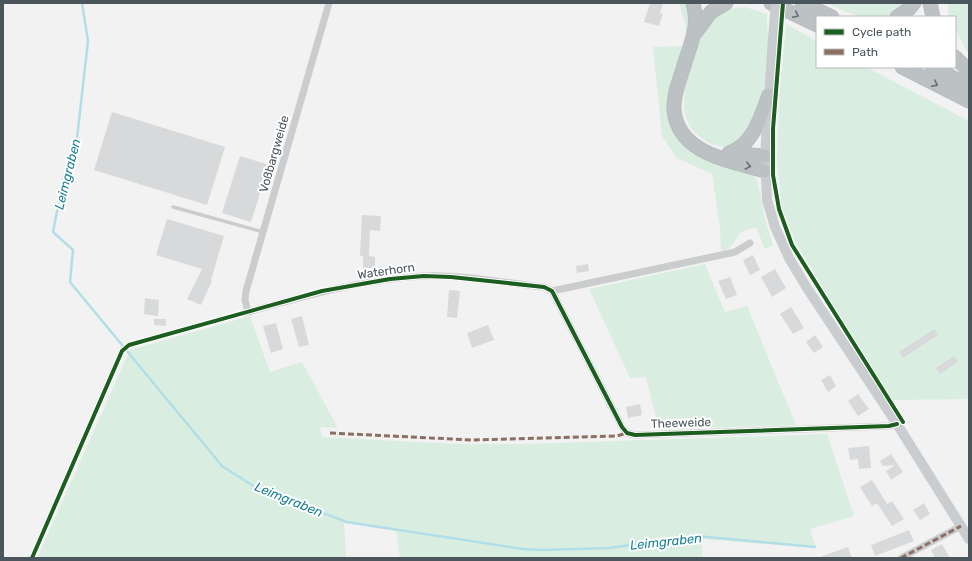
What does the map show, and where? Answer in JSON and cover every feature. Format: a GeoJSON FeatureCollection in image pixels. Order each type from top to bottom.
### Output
{"type":"FeatureCollection","features":[{"type":"Feature","properties":{"kind":"highway"},"geometry":{"type":"LineString","coordinates":[[693,3],[697,17],[695,34],[676,96],[674,109],[677,122],[684,135],[695,147],[737,164],[765,171]]}},
{"type":"Feature","properties":{"kind":"highway"},"geometry":{"type":"LineString","coordinates":[[695,34],[711,12],[726,3]]}},
{"type":"Feature","properties":{"kind":"highway"},"geometry":{"type":"LineString","coordinates":[[761,3],[774,4],[816,25]]}},
{"type":"Feature","properties":{"kind":"highway"},"geometry":{"type":"LineString","coordinates":[[802,3],[830,16]]}},
{"type":"Feature","properties":{"kind":"highway"},"geometry":{"type":"LineString","coordinates":[[898,16],[909,9],[914,3]]}},
{"type":"Feature","properties":{"kind":"highway"},"geometry":{"type":"LineString","coordinates":[[930,3],[933,16]]}},
{"type":"Feature","properties":{"kind":"highway"},"geometry":{"type":"LineString","coordinates":[[956,58],[969,71]]}},
{"type":"Feature","properties":{"kind":"highway"},"geometry":{"type":"LineString","coordinates":[[904,68],[969,101]]}},
{"type":"Feature","properties":{"kind":"highway"},"geometry":{"type":"LineString","coordinates":[[934,68],[969,86]]}},
{"type":"Feature","properties":{"kind":"highway"},"geometry":{"type":"LineString","coordinates":[[729,153],[739,149],[750,140],[769,95]]}},
{"type":"Feature","properties":{"kind":"highway"},"geometry":{"type":"LineString","coordinates":[[705,151],[765,156]]}},
{"type":"Feature","properties":{"kind":"main road"},"geometry":{"type":"LineString","coordinates":[[774,4],[765,171],[768,200],[775,226],[790,258],[969,539]]}},
{"type":"Feature","properties":{"kind":"street","name":"Voßbargweide"},"geometry":{"type":"LineString","coordinates":[[248,312],[245,300],[246,291],[330,3]]}},
{"type":"Feature","properties":{"kind":"street","name":"Waterhorn"},"geometry":{"type":"LineString","coordinates":[[248,312],[322,291],[390,279],[424,276],[544,287],[552,291],[735,252],[750,243]]}},
{"type":"Feature","properties":{"kind":"street","name":"Theeweide"},"geometry":{"type":"LineString","coordinates":[[552,291],[622,427],[627,433],[635,435],[889,426],[897,424]]}},
{"type":"Feature","properties":{"kind":"street"},"geometry":{"type":"LineString","coordinates":[[901,558],[961,526]]}},
{"type":"Feature","properties":{"kind":"lane"},"geometry":{"type":"LineString","coordinates":[[173,207],[263,232]]}},
{"type":"Feature","properties":{"kind":"green space"},"geometry":{"type":"Polygon","coordinates":[[[679,3],[689,3],[691,26],[675,130],[687,148],[702,157],[748,172],[754,176],[758,182],[765,219],[773,245],[765,249],[756,227],[741,232],[730,248],[721,251],[720,228],[712,174],[677,158],[662,136],[653,47],[684,46],[686,27],[679,3]]]}},
{"type":"Feature","properties":{"kind":"green space"},"geometry":{"type":"Polygon","coordinates":[[[828,3],[910,3],[899,11],[886,16],[859,16],[839,9],[828,3]]]}},
{"type":"Feature","properties":{"kind":"green space"},"geometry":{"type":"Polygon","coordinates":[[[948,3],[969,3],[969,55],[956,31],[956,16],[948,16],[948,3]]]}},
{"type":"Feature","properties":{"kind":"green space"},"geometry":{"type":"Polygon","coordinates":[[[745,7],[767,14],[768,57],[764,89],[757,115],[747,135],[737,144],[725,147],[717,146],[709,143],[697,134],[689,124],[685,113],[685,88],[692,62],[708,24],[719,14],[735,8],[745,7]]]}},
{"type":"Feature","properties":{"kind":"green space"},"geometry":{"type":"Polygon","coordinates":[[[786,24],[816,40],[816,68],[868,68],[969,121],[969,399],[891,400],[796,243],[782,209],[777,160],[779,104],[786,24]]]}},
{"type":"Feature","properties":{"kind":"green space"},"geometry":{"type":"Polygon","coordinates":[[[705,264],[725,312],[747,306],[796,425],[659,429],[646,377],[630,378],[589,289],[705,264]]]}},
{"type":"Feature","properties":{"kind":"green space"},"geometry":{"type":"Polygon","coordinates":[[[250,316],[270,372],[302,362],[338,428],[320,427],[322,437],[458,444],[525,444],[827,434],[854,516],[810,529],[816,548],[701,539],[703,558],[400,558],[396,531],[344,523],[346,558],[37,558],[130,350],[250,316]]]}},
{"type":"Feature","properties":{"kind":"building"},"geometry":{"type":"Polygon","coordinates":[[[650,3],[663,3],[660,13],[663,14],[659,26],[644,22],[650,3]]]}},
{"type":"Feature","properties":{"kind":"building"},"geometry":{"type":"Polygon","coordinates":[[[112,112],[225,147],[207,205],[94,170],[112,112]]]}},
{"type":"Feature","properties":{"kind":"building"},"geometry":{"type":"Polygon","coordinates":[[[240,156],[269,165],[251,222],[222,213],[240,156]]]}},
{"type":"Feature","properties":{"kind":"building"},"geometry":{"type":"Polygon","coordinates":[[[362,215],[381,216],[380,231],[370,230],[369,256],[375,257],[375,268],[363,268],[363,256],[360,256],[362,215]]]}},
{"type":"Feature","properties":{"kind":"building"},"geometry":{"type":"Polygon","coordinates":[[[167,219],[224,236],[211,280],[212,281],[201,305],[187,299],[202,269],[156,255],[167,219]]]}},
{"type":"Feature","properties":{"kind":"building"},"geometry":{"type":"Polygon","coordinates":[[[753,255],[760,270],[750,275],[743,260],[753,255]]]}},
{"type":"Feature","properties":{"kind":"building"},"geometry":{"type":"Polygon","coordinates":[[[588,264],[589,271],[577,273],[576,266],[588,264]]]}},
{"type":"Feature","properties":{"kind":"building"},"geometry":{"type":"Polygon","coordinates":[[[775,269],[786,288],[772,297],[761,277],[775,269]]]}},
{"type":"Feature","properties":{"kind":"building"},"geometry":{"type":"Polygon","coordinates":[[[730,277],[737,295],[726,299],[718,281],[730,277]]]}},
{"type":"Feature","properties":{"kind":"building"},"geometry":{"type":"Polygon","coordinates":[[[449,290],[460,291],[457,318],[447,317],[449,290]]]}},
{"type":"Feature","properties":{"kind":"building"},"geometry":{"type":"Polygon","coordinates":[[[145,298],[159,300],[158,316],[144,314],[145,298]]]}},
{"type":"Feature","properties":{"kind":"building"},"geometry":{"type":"Polygon","coordinates":[[[791,307],[804,328],[793,334],[780,314],[791,307]]]}},
{"type":"Feature","properties":{"kind":"building"},"geometry":{"type":"Polygon","coordinates":[[[302,316],[309,345],[299,347],[291,319],[302,316]]]}},
{"type":"Feature","properties":{"kind":"building"},"geometry":{"type":"Polygon","coordinates":[[[154,319],[166,319],[166,326],[154,325],[154,319]]]}},
{"type":"Feature","properties":{"kind":"building"},"geometry":{"type":"Polygon","coordinates":[[[276,323],[283,349],[271,353],[263,326],[276,323]]]}},
{"type":"Feature","properties":{"kind":"building"},"geometry":{"type":"Polygon","coordinates":[[[488,325],[494,340],[472,348],[467,333],[488,325]]]}},
{"type":"Feature","properties":{"kind":"building"},"geometry":{"type":"Polygon","coordinates":[[[934,329],[938,335],[903,358],[899,352],[934,329]]]}},
{"type":"Feature","properties":{"kind":"building"},"geometry":{"type":"Polygon","coordinates":[[[815,335],[823,347],[814,353],[806,342],[815,335]]]}},
{"type":"Feature","properties":{"kind":"building"},"geometry":{"type":"Polygon","coordinates":[[[954,356],[958,362],[940,374],[936,368],[954,356]]]}},
{"type":"Feature","properties":{"kind":"building"},"geometry":{"type":"Polygon","coordinates":[[[830,375],[836,386],[828,392],[821,380],[830,375]]]}},
{"type":"Feature","properties":{"kind":"building"},"geometry":{"type":"Polygon","coordinates":[[[858,394],[869,409],[858,416],[848,401],[858,394]]]}},
{"type":"Feature","properties":{"kind":"building"},"geometry":{"type":"Polygon","coordinates":[[[640,404],[642,415],[628,418],[626,407],[640,404]]]}},
{"type":"Feature","properties":{"kind":"building"},"geometry":{"type":"Polygon","coordinates":[[[869,446],[871,468],[859,469],[858,459],[850,460],[848,448],[869,446]]]}},
{"type":"Feature","properties":{"kind":"building"},"geometry":{"type":"Polygon","coordinates":[[[891,454],[903,472],[891,480],[886,471],[895,465],[883,466],[880,461],[891,454]]]}},
{"type":"Feature","properties":{"kind":"building"},"geometry":{"type":"Polygon","coordinates":[[[872,480],[887,504],[892,501],[904,519],[892,526],[877,503],[872,506],[860,487],[872,480]]]}},
{"type":"Feature","properties":{"kind":"building"},"geometry":{"type":"Polygon","coordinates":[[[924,503],[930,514],[920,520],[913,510],[924,503]]]}},
{"type":"Feature","properties":{"kind":"building"},"geometry":{"type":"Polygon","coordinates":[[[909,530],[914,541],[875,556],[871,545],[909,530]]]}},
{"type":"Feature","properties":{"kind":"building"},"geometry":{"type":"Polygon","coordinates":[[[942,544],[950,558],[935,558],[931,550],[942,544]]]}},
{"type":"Feature","properties":{"kind":"building"},"geometry":{"type":"Polygon","coordinates":[[[848,547],[852,558],[820,558],[820,557],[848,547]]]}},
{"type":"Feature","properties":{"kind":"waterway","name":"Leimgraben"},"geometry":{"type":"LineString","coordinates":[[82,3],[88,41],[77,138],[64,175],[53,232],[73,250],[70,282],[222,466],[255,487],[347,522],[523,549],[542,550],[609,548],[696,536],[815,547]]}},
{"type":"Feature","properties":{"kind":"marked path"},"geometry":{"type":"LineString","coordinates":[[330,433],[472,440],[617,436],[627,433]]}},
{"type":"Feature","properties":{"kind":"marked path"},"geometry":{"type":"LineString","coordinates":[[901,558],[961,526]]}},
{"type":"Feature","properties":{"kind":"cycle path"},"geometry":{"type":"LineString","coordinates":[[783,3],[773,129],[773,175],[779,209],[792,245],[903,422]]}},
{"type":"Feature","properties":{"kind":"cycle path"},"geometry":{"type":"LineString","coordinates":[[32,558],[122,351],[129,345],[322,291],[390,279],[424,276],[451,277],[544,287],[552,291],[622,427],[627,433],[635,435],[889,426],[897,424]]}}]}
